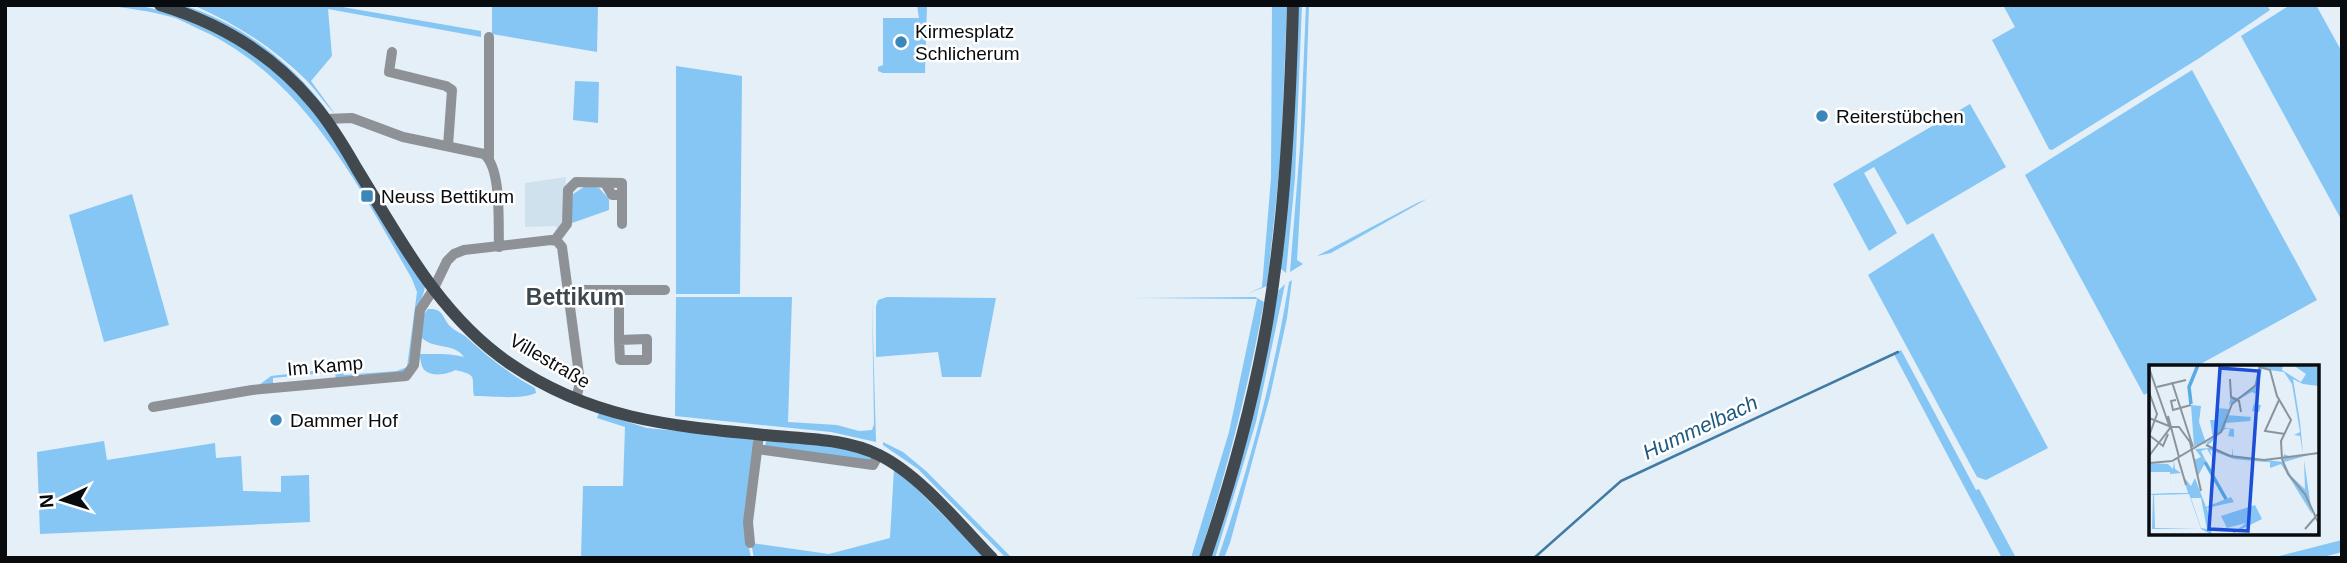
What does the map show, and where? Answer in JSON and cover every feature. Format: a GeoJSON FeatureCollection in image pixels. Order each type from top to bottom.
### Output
{"type":"FeatureCollection","features":[{"type":"Feature","properties":{"kind":"main road","name":"Villestraße"},"geometry":{"type":"LineString","coordinates":[[159,5],[206,22],[243,41],[293,81],[326,119],[433,290],[491,349],[526,374],[576,400],[641,420],[842,443],[879,454],[913,478],[992,558]]}},
{"type":"Feature","properties":{"kind":"main road"},"geometry":{"type":"LineString","coordinates":[[1205,558],[1239,446],[1268,319],[1284,185],[1293,5]]}},
{"type":"Feature","properties":{"kind":"street"},"geometry":{"type":"LineString","coordinates":[[489,37],[489,158],[496,181],[499,247],[555,240],[567,227],[570,187],[576,182],[622,183],[622,223]]}},
{"type":"Feature","properties":{"kind":"street"},"geometry":{"type":"LineString","coordinates":[[392,52],[389,72],[446,86],[452,90],[448,146]]}},
{"type":"Feature","properties":{"kind":"street"},"geometry":{"type":"LineString","coordinates":[[326,119],[352,118],[403,137],[479,152],[489,158]]}},
{"type":"Feature","properties":{"kind":"street"},"geometry":{"type":"LineString","coordinates":[[555,240],[562,247],[569,290],[580,382],[576,400]]}},
{"type":"Feature","properties":{"kind":"street","name":"Im Kamp"},"geometry":{"type":"LineString","coordinates":[[153,407],[252,390],[406,376],[414,365],[418,316],[447,261],[457,252],[468,249],[499,247]]}},
{"type":"Feature","properties":{"kind":"street"},"geometry":{"type":"LineString","coordinates":[[569,290],[665,290]]}},
{"type":"Feature","properties":{"kind":"street"},"geometry":{"type":"LineString","coordinates":[[619,290],[619,340]]}},
{"type":"Feature","properties":{"kind":"street"},"geometry":{"type":"LineString","coordinates":[[750,543],[748,522],[759,435]]}},
{"type":"Feature","properties":{"kind":"street"},"geometry":{"type":"LineString","coordinates":[[757,449],[873,465],[879,454]]}},
{"type":"Feature","properties":{"kind":"shaded area"},"geometry":{"type":"Polygon","coordinates":[[[103,5],[138,5],[174,14],[239,43],[275,71],[318,115],[425,286],[416,314],[413,351],[407,372],[336,380],[335,372],[273,378],[273,386],[259,385],[271,376],[339,368],[344,375],[397,371],[407,367],[417,292],[412,279],[371,207],[325,137],[299,105],[270,76],[238,51],[172,17],[103,5]]]}},
{"type":"Feature","properties":{"kind":"shaded area"},"geometry":{"type":"Polygon","coordinates":[[[182,5],[225,22],[264,47],[299,78],[329,113],[309,91],[181,7],[182,5]]]}},
{"type":"Feature","properties":{"kind":"shaded area"},"geometry":{"type":"Polygon","coordinates":[[[193,5],[331,5],[481,31],[481,37],[328,9],[332,56],[311,81],[335,114],[307,81],[267,47],[239,28],[193,5]]]}},
{"type":"Feature","properties":{"kind":"shaded area"},"geometry":{"type":"Polygon","coordinates":[[[492,5],[598,5],[597,52],[492,34],[492,5]]]}},
{"type":"Feature","properties":{"kind":"shaded area","name":"Kirmesplatz Schlicherum"},"geometry":{"type":"Polygon","coordinates":[[[917,5],[927,5],[925,73],[878,71],[878,67],[883,65],[883,18],[919,18],[917,5]]]}},
{"type":"Feature","properties":{"kind":"shaded area"},"geometry":{"type":"Polygon","coordinates":[[[1272,5],[1287,5],[1281,155],[1267,286],[1247,294],[1262,287],[1271,178],[1272,5]]]}},
{"type":"Feature","properties":{"kind":"shaded area"},"geometry":{"type":"Polygon","coordinates":[[[1298,5],[1302,5],[1295,178],[1286,273],[1280,268],[1298,5]]]}},
{"type":"Feature","properties":{"kind":"shaded area"},"geometry":{"type":"Polygon","coordinates":[[[1306,5],[1309,5],[1305,121],[1297,260],[1303,264],[1290,272],[1300,147],[1306,5]]]}},
{"type":"Feature","properties":{"kind":"shaded area"},"geometry":{"type":"Polygon","coordinates":[[[2003,5],[2267,5],[2270,10],[2201,57],[2052,150],[2049,149],[1992,40],[2015,27],[2003,5]]]}},
{"type":"Feature","properties":{"kind":"shaded area"},"geometry":{"type":"Polygon","coordinates":[[[2290,5],[2316,5],[2342,52],[2342,221],[2241,36],[2290,5]]]}},
{"type":"Feature","properties":{"kind":"shaded area"},"geometry":{"type":"Polygon","coordinates":[[[676,66],[742,76],[740,294],[676,294],[676,66]]]}},
{"type":"Feature","properties":{"kind":"shaded area"},"geometry":{"type":"Polygon","coordinates":[[[2192,70],[2317,300],[2199,365],[2149,365],[2149,392],[2144,395],[2025,175],[2192,70]]]}},
{"type":"Feature","properties":{"kind":"shaded area"},"geometry":{"type":"Polygon","coordinates":[[[575,81],[599,82],[598,123],[573,120],[575,81]]]}},
{"type":"Feature","properties":{"kind":"shaded area"},"geometry":{"type":"Polygon","coordinates":[[[1970,104],[2006,167],[1907,225],[1874,167],[1864,173],[1897,233],[1869,251],[1833,184],[1970,104]]]}},
{"type":"Feature","properties":{"kind":"shaded area"},"geometry":{"type":"Polygon","coordinates":[[[566,177],[564,226],[557,230],[556,226],[525,227],[525,183],[566,177]]]}},
{"type":"Feature","properties":{"kind":"shaded area"},"geometry":{"type":"Polygon","coordinates":[[[587,185],[599,188],[609,199],[609,210],[572,223],[573,194],[587,185]]]}},
{"type":"Feature","properties":{"kind":"shaded area"},"geometry":{"type":"Polygon","coordinates":[[[132,194],[169,325],[104,342],[69,215],[132,194]]]}},
{"type":"Feature","properties":{"kind":"shaded area"},"geometry":{"type":"Polygon","coordinates":[[[1427,199],[1331,253],[1317,256],[1417,203],[1427,199]]]}},
{"type":"Feature","properties":{"kind":"shaded area"},"geometry":{"type":"Polygon","coordinates":[[[1933,233],[2048,448],[1986,480],[1977,477],[1868,275],[1933,233]]]}},
{"type":"Feature","properties":{"kind":"shaded area"},"geometry":{"type":"Polygon","coordinates":[[[1292,280],[1287,318],[1270,396],[1230,543],[1224,558],[1218,558],[1260,421],[1289,282],[1292,280]]]}},
{"type":"Feature","properties":{"kind":"shaded area"},"geometry":{"type":"Polygon","coordinates":[[[1285,284],[1256,422],[1215,558],[1210,558],[1278,291],[1285,284]]]}},
{"type":"Feature","properties":{"kind":"shaded area"},"geometry":{"type":"Polygon","coordinates":[[[676,297],[792,297],[788,422],[837,425],[859,431],[872,430],[874,424],[872,300],[876,442],[831,432],[675,416],[676,297]]]}},
{"type":"Feature","properties":{"kind":"shaded area"},"geometry":{"type":"Polygon","coordinates":[[[887,297],[996,298],[981,377],[942,377],[938,352],[876,357],[876,306],[878,300],[887,297]]]}},
{"type":"Feature","properties":{"kind":"shaded area"},"geometry":{"type":"Polygon","coordinates":[[[1255,297],[1264,302],[1244,399],[1199,558],[1191,558],[1229,432],[1257,299],[1135,298],[1255,297]]]}},
{"type":"Feature","properties":{"kind":"shaded area"},"geometry":{"type":"Polygon","coordinates":[[[428,309],[438,310],[448,324],[507,371],[535,388],[536,393],[514,397],[474,396],[471,375],[455,370],[437,374],[424,370],[419,354],[464,357],[454,349],[429,343],[419,334],[428,309]]]}},
{"type":"Feature","properties":{"kind":"shaded area"},"geometry":{"type":"Polygon","coordinates":[[[1901,350],[1976,490],[1979,489],[2016,558],[2002,558],[1894,354],[1901,350]]]}},
{"type":"Feature","properties":{"kind":"shaded area"},"geometry":{"type":"Polygon","coordinates":[[[599,413],[647,428],[751,438],[754,441],[745,527],[751,558],[581,558],[583,486],[623,486],[625,427],[597,418],[599,413]]]}},
{"type":"Feature","properties":{"kind":"shaded area"},"geometry":{"type":"Polygon","coordinates":[[[104,441],[107,460],[215,443],[216,458],[241,456],[243,491],[281,492],[281,476],[309,475],[310,522],[40,534],[37,452],[104,441]]]}},
{"type":"Feature","properties":{"kind":"shaded area"},"geometry":{"type":"Polygon","coordinates":[[[766,441],[834,446],[873,457],[870,461],[765,446],[766,441]]]}},
{"type":"Feature","properties":{"kind":"shaded area"},"geometry":{"type":"Polygon","coordinates":[[[883,442],[903,452],[926,471],[1012,558],[1006,558],[918,469],[883,445],[883,442]]]}},
{"type":"Feature","properties":{"kind":"shaded area"},"geometry":{"type":"Polygon","coordinates":[[[894,468],[986,558],[754,558],[751,543],[829,554],[890,538],[894,468]]]}},
{"type":"Feature","properties":{"kind":"shaded area"},"geometry":{"type":"Polygon","coordinates":[[[2342,540],[2342,552],[2320,558],[2271,558],[2342,540]]]}},
{"type":"Feature","properties":{"kind":"waterway","name":"Hummelbach"},"geometry":{"type":"LineString","coordinates":[[1534,558],[1621,481],[1898,352]]}},
{"type":"Feature","properties":{"kind":"place","name":"Kirmesplatz Schlicherum"},"geometry":{"type":"Point","coordinates":[901,42]}},
{"type":"Feature","properties":{"kind":"place","name":"Reiterstübchen"},"geometry":{"type":"Point","coordinates":[1822,116]}},
{"type":"Feature","properties":{"kind":"place","name":"Neuss Bettikum"},"geometry":{"type":"Point","coordinates":[367,196]}},
{"type":"Feature","properties":{"kind":"place","name":"Dammer Hof"},"geometry":{"type":"Point","coordinates":[276,420]}},
{"type":"Feature","properties":{"kind":"district","name":"Bettikum"},"geometry":{"type":"Point","coordinates":[575,297]}}]}
